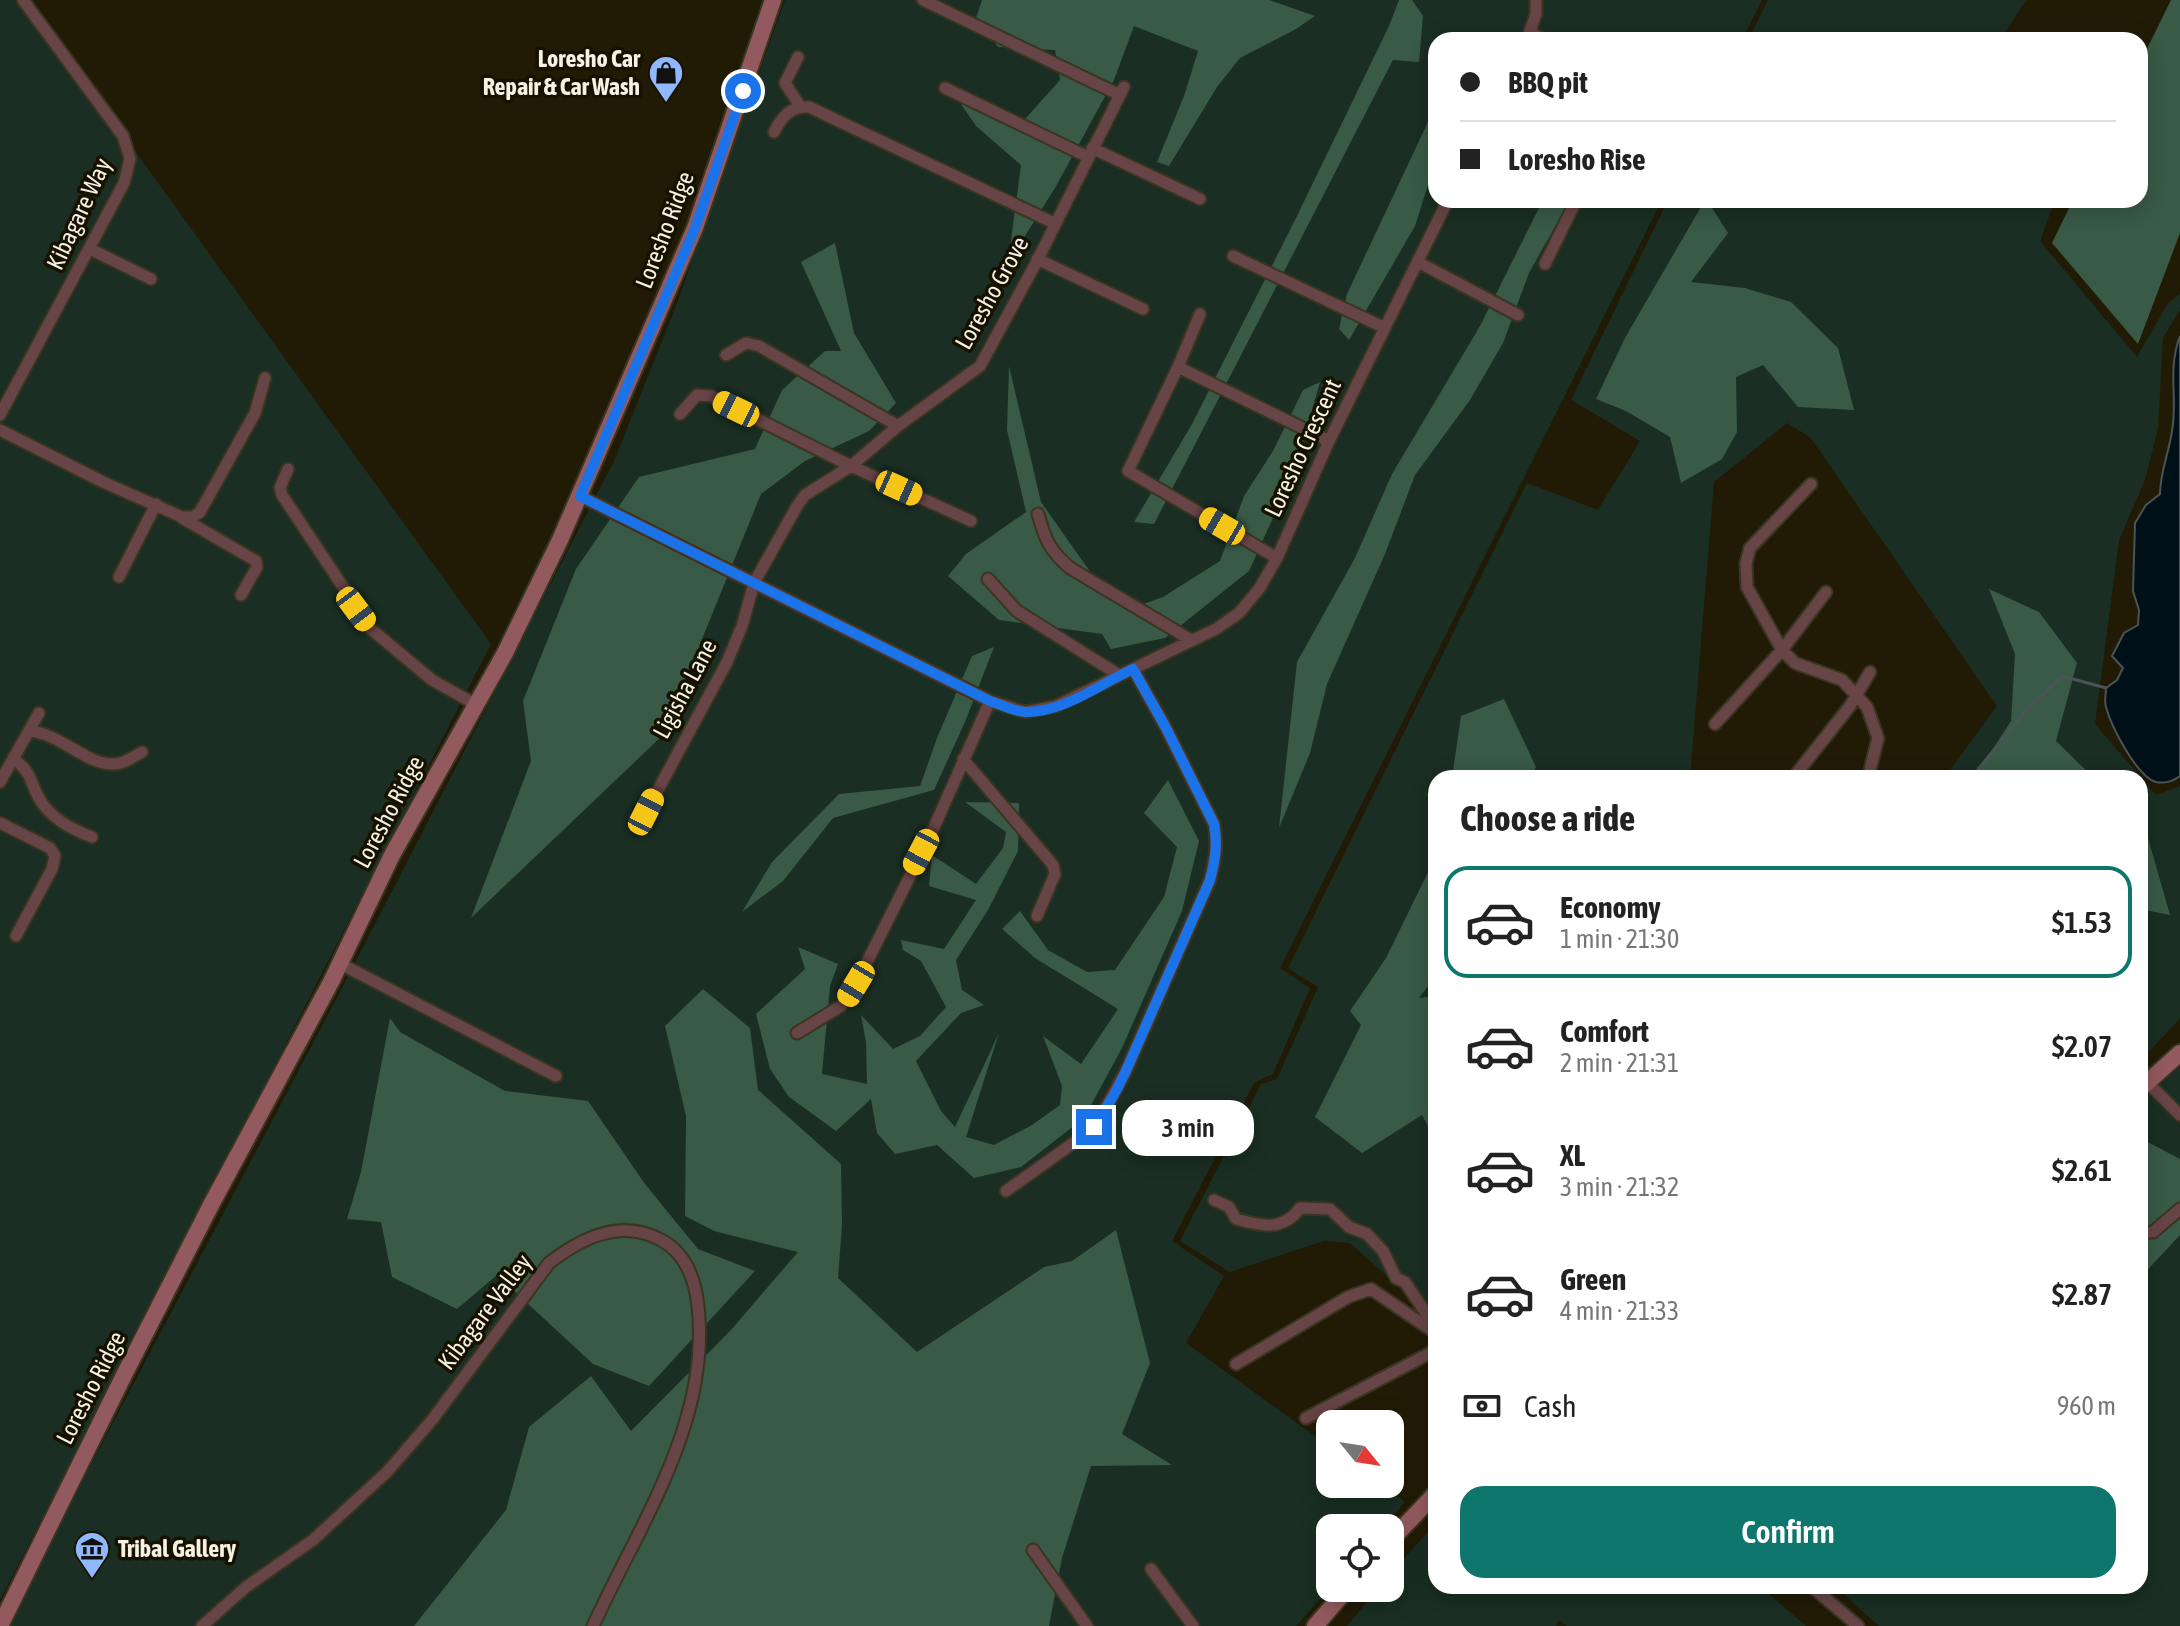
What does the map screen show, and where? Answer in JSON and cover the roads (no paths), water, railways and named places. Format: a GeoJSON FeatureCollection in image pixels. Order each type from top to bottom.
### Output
{"type":"FeatureCollection","features":[{"type":"Feature","properties":{"kind":"main road","name":"Loresho Ridge"},"geometry":{"type":"LineString","coordinates":[[0,1626],[130,1362],[339,963],[392,855],[505,653],[580,496],[695,228],[773,0]]}},
{"type":"Feature","properties":{"kind":"main road"},"geometry":{"type":"LineString","coordinates":[[2148,1082],[2180,1053]]}},
{"type":"Feature","properties":{"kind":"main road"},"geometry":{"type":"LineString","coordinates":[[1404,1526],[1428,1501]]}},
{"type":"Feature","properties":{"kind":"main road"},"geometry":{"type":"LineString","coordinates":[[1315,1626],[1336,1602]]}},
{"type":"Feature","properties":{"kind":"street","name":"Kibagare Way"},"geometry":{"type":"LineString","coordinates":[[0,415],[124,183],[130,159],[123,136],[23,0]]}},
{"type":"Feature","properties":{"kind":"street","name":"Loresho Grove"},"geometry":{"type":"LineString","coordinates":[[754,583],[805,495],[851,466],[898,426],[980,366],[1122,91],[923,0]]}},
{"type":"Feature","properties":{"kind":"street"},"geometry":{"type":"LineString","coordinates":[[1530,32],[1536,14],[1536,0]]}},
{"type":"Feature","properties":{"kind":"street"},"geometry":{"type":"LineString","coordinates":[[798,57],[785,83],[800,106]]}},
{"type":"Feature","properties":{"kind":"street"},"geometry":{"type":"LineString","coordinates":[[945,88],[1200,199]]}},
{"type":"Feature","properties":{"kind":"street"},"geometry":{"type":"LineString","coordinates":[[774,132],[786,113],[800,106],[809,107],[1054,223]]}},
{"type":"Feature","properties":{"kind":"street","name":"Loresho Crescent"},"geometry":{"type":"LineString","coordinates":[[580,496],[990,701],[1025,712],[1071,700],[1216,629],[1239,613],[1259,589],[1277,558],[1329,441],[1444,208]]}},
{"type":"Feature","properties":{"kind":"street"},"geometry":{"type":"LineString","coordinates":[[1545,264],[1574,208]]}},
{"type":"Feature","properties":{"kind":"street"},"geometry":{"type":"LineString","coordinates":[[90,249],[151,279]]}},
{"type":"Feature","properties":{"kind":"street"},"geometry":{"type":"LineString","coordinates":[[1233,256],[1385,328]]}},
{"type":"Feature","properties":{"kind":"street"},"geometry":{"type":"LineString","coordinates":[[1037,259],[1143,309]]}},
{"type":"Feature","properties":{"kind":"street"},"geometry":{"type":"LineString","coordinates":[[1418,262],[1518,315]]}},
{"type":"Feature","properties":{"kind":"street"},"geometry":{"type":"LineString","coordinates":[[1200,314],[1128,471],[1277,558]]}},
{"type":"Feature","properties":{"kind":"street"},"geometry":{"type":"LineString","coordinates":[[726,355],[746,343],[759,346],[898,426]]}},
{"type":"Feature","properties":{"kind":"street"},"geometry":{"type":"LineString","coordinates":[[1178,367],[1329,441]]}},
{"type":"Feature","properties":{"kind":"street"},"geometry":{"type":"LineString","coordinates":[[182,517],[193,517],[200,512],[255,413],[265,378]]}},
{"type":"Feature","properties":{"kind":"street"},"geometry":{"type":"LineString","coordinates":[[680,414],[697,395],[711,396],[851,466],[971,521]]}},
{"type":"Feature","properties":{"kind":"street"},"geometry":{"type":"LineString","coordinates":[[0,430],[103,482],[182,517],[256,561],[257,567],[241,595]]}},
{"type":"Feature","properties":{"kind":"street"},"geometry":{"type":"LineString","coordinates":[[288,469],[280,488],[282,495],[371,629],[432,680],[475,704]]}},
{"type":"Feature","properties":{"kind":"street"},"geometry":{"type":"LineString","coordinates":[[1811,484],[1750,548],[1746,563],[1747,587],[1782,650],[1795,663],[1842,680],[1867,707],[1878,738],[1870,770]]}},
{"type":"Feature","properties":{"kind":"street"},"geometry":{"type":"LineString","coordinates":[[119,577],[156,504]]}},
{"type":"Feature","properties":{"kind":"street"},"geometry":{"type":"LineString","coordinates":[[1038,514],[1053,554],[1070,568],[1191,640]]}},
{"type":"Feature","properties":{"kind":"street"},"geometry":{"type":"LineString","coordinates":[[988,579],[1017,611],[1119,675]]}},
{"type":"Feature","properties":{"kind":"street","name":"Ligisha Lane"},"geometry":{"type":"LineString","coordinates":[[646,812],[727,662],[742,626],[754,583]]}},
{"type":"Feature","properties":{"kind":"street"},"geometry":{"type":"LineString","coordinates":[[1715,724],[1782,650],[1826,592]]}},
{"type":"Feature","properties":{"kind":"street"},"geometry":{"type":"LineString","coordinates":[[1006,1191],[1086,1134],[1099,1120],[1125,1073],[1210,880],[1217,856],[1214,824],[1133,669]]}},
{"type":"Feature","properties":{"kind":"street"},"geometry":{"type":"LineString","coordinates":[[1799,770],[1857,696],[1870,672]]}},
{"type":"Feature","properties":{"kind":"street"},"geometry":{"type":"LineString","coordinates":[[797,1033],[848,998],[932,832],[990,701]]}},
{"type":"Feature","properties":{"kind":"street"},"geometry":{"type":"LineString","coordinates":[[0,782],[39,713]]}},
{"type":"Feature","properties":{"kind":"street"},"geometry":{"type":"LineString","coordinates":[[29,731],[44,732],[108,764],[123,762],[142,752]]}},
{"type":"Feature","properties":{"kind":"street"},"geometry":{"type":"LineString","coordinates":[[13,758],[28,771],[42,803],[71,829],[92,837]]}},
{"type":"Feature","properties":{"kind":"street"},"geometry":{"type":"LineString","coordinates":[[963,759],[1053,865],[1055,874],[1037,916]]}},
{"type":"Feature","properties":{"kind":"street"},"geometry":{"type":"LineString","coordinates":[[0,823],[50,848],[55,856],[52,869],[16,936]]}},
{"type":"Feature","properties":{"kind":"street"},"geometry":{"type":"LineString","coordinates":[[339,963],[556,1076]]}},
{"type":"Feature","properties":{"kind":"street"},"geometry":{"type":"LineString","coordinates":[[2148,1089],[2180,1115]]}},
{"type":"Feature","properties":{"kind":"street"},"geometry":{"type":"LineString","coordinates":[[1214,1200],[1229,1207],[1236,1219],[1263,1226],[1276,1227],[1294,1217],[1300,1208],[1330,1209],[1349,1227],[1367,1234],[1383,1251],[1396,1278],[1405,1282],[1428,1318]]}},
{"type":"Feature","properties":{"kind":"street"},"geometry":{"type":"LineString","coordinates":[[2148,1232],[2153,1232],[2180,1209]]}},
{"type":"Feature","properties":{"kind":"street","name":"Kibagare Valley"},"geometry":{"type":"LineString","coordinates":[[202,1626],[239,1592],[313,1540],[379,1480],[432,1420],[549,1263],[589,1236],[633,1231],[666,1242],[686,1263],[694,1280],[697,1301],[699,1365],[681,1436],[649,1512],[593,1626]]}},
{"type":"Feature","properties":{"kind":"street"},"geometry":{"type":"LineString","coordinates":[[1236,1364],[1348,1297],[1371,1289],[1428,1325]]}},
{"type":"Feature","properties":{"kind":"street"},"geometry":{"type":"LineString","coordinates":[[1306,1418],[1428,1354]]}},
{"type":"Feature","properties":{"kind":"street"},"geometry":{"type":"LineString","coordinates":[[1033,1550],[1087,1626]]}},
{"type":"Feature","properties":{"kind":"street"},"geometry":{"type":"LineString","coordinates":[[1151,1569],[1193,1626]]}},
{"type":"Feature","properties":{"kind":"street"},"geometry":{"type":"LineString","coordinates":[[1820,1594],[1858,1626]]}},
{"type":"Feature","properties":{"kind":"waterway"},"geometry":{"type":"LineString","coordinates":[[1978,770],[2024,713],[2062,676],[2106,688]]}},
{"type":"Feature","properties":{"kind":"place","name":"Loresho Car Repair & Car Wash"},"geometry":{"type":"Point","coordinates":[666,104]}},
{"type":"Feature","properties":{"kind":"place","name":"Tribal Gallery"},"geometry":{"type":"Point","coordinates":[92,1580]}}]}
